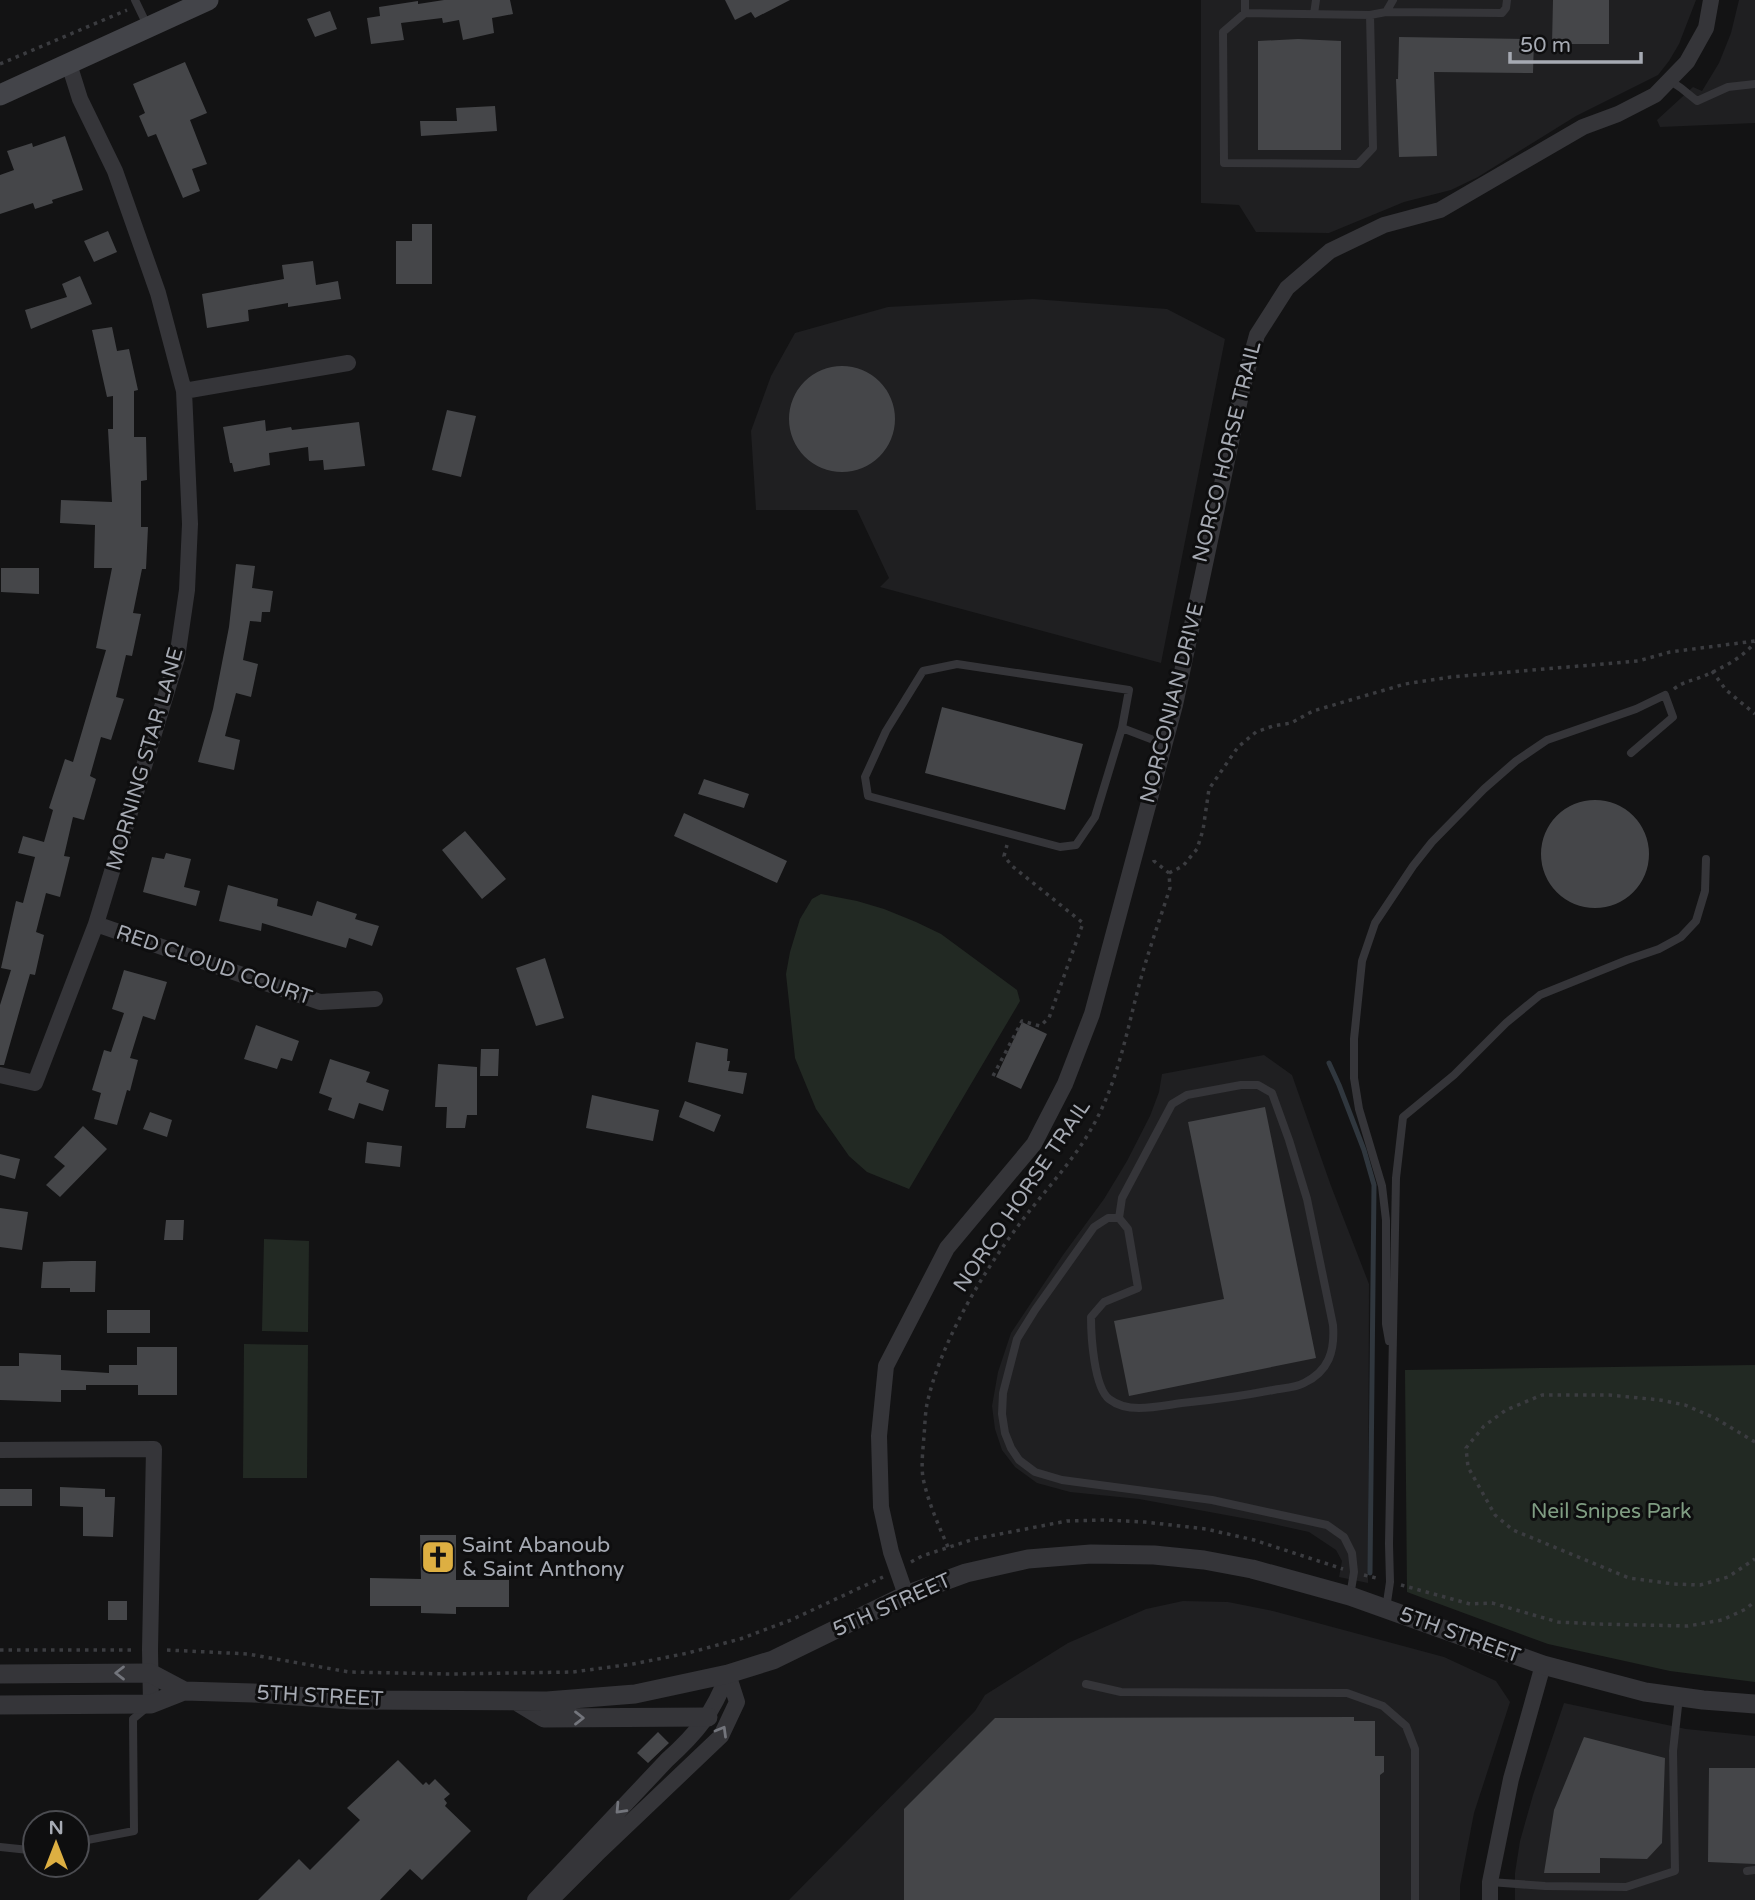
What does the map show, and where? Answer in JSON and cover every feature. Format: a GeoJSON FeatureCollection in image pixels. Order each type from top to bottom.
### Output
{"type":"FeatureCollection","features":[{"type":"Feature","properties":{"kind":"main road"},"geometry":{"type":"LineString","coordinates":[[0,95],[207,0]]}},
{"type":"Feature","properties":{"kind":"street","name":"NORCONIAN DRIVE"},"geometry":{"type":"LineString","coordinates":[[906,1595],[891,1552],[881,1507],[879,1436],[886,1366],[947,1248],[1034,1144],[1065,1084],[1092,1014],[1175,705],[1242,390],[1257,335],[1287,288],[1330,250],[1384,225],[1440,210],[1583,127],[1618,114],[1655,95],[1687,62],[1706,28],[1711,0]]}},
{"type":"Feature","properties":{"kind":"street","name":"MORNING STAR LANE"},"geometry":{"type":"LineString","coordinates":[[0,1075],[36,1083],[96,924],[177,658],[187,590],[190,524],[184,391],[154,281],[116,172],[80,99],[69,64]]}},
{"type":"Feature","properties":{"kind":"street"},"geometry":{"type":"LineString","coordinates":[[184,391],[348,363]]}},
{"type":"Feature","properties":{"kind":"street","name":"RED CLOUD COURT"},"geometry":{"type":"LineString","coordinates":[[96,924],[320,1002],[375,999]]}},
{"type":"Feature","properties":{"kind":"street"},"geometry":{"type":"LineString","coordinates":[[0,1450],[154,1449],[151,1704]]}},
{"type":"Feature","properties":{"kind":"street","name":"5TH STREET"},"geometry":{"type":"LineString","coordinates":[[0,1705],[151,1704],[184,1691],[351,1700],[590,1699],[635,1694],[728,1674],[773,1660],[906,1595],[966,1573],[1028,1559],[1091,1553],[1154,1555],[1204,1560],[1252,1569],[1350,1596],[1542,1665],[1645,1692],[1755,1704]]}},
{"type":"Feature","properties":{"kind":"street"},"geometry":{"type":"LineString","coordinates":[[1490,1900],[1490,1882],[1511,1779],[1542,1665]]}},
{"type":"Feature","properties":{"kind":"street","name":"5TH STREET"},"geometry":{"type":"LineString","coordinates":[[0,1674],[150,1673],[184,1691]]}},
{"type":"Feature","properties":{"kind":"street"},"geometry":{"type":"LineString","coordinates":[[535,1900],[708,1717],[719,1699],[728,1674]]}},
{"type":"Feature","properties":{"kind":"street"},"geometry":{"type":"LineString","coordinates":[[551,1900],[721,1736],[737,1702],[728,1674]]}},
{"type":"Feature","properties":{"kind":"street"},"geometry":{"type":"LineString","coordinates":[[515,1700],[544,1718],[708,1717]]}},
{"type":"Feature","properties":{"kind":"lane"},"geometry":{"type":"LineString","coordinates":[[1245,0],[1245,13]]}},
{"type":"Feature","properties":{"kind":"lane"},"geometry":{"type":"LineString","coordinates":[[1314,14],[1316,0]]}},
{"type":"Feature","properties":{"kind":"lane"},"geometry":{"type":"LineString","coordinates":[[1386,12],[1393,0]]}},
{"type":"Feature","properties":{"kind":"lane"},"geometry":{"type":"LineString","coordinates":[[1370,15],[1373,148],[1358,164],[1224,163],[1223,32],[1245,13],[1503,13],[1507,0]]}},
{"type":"Feature","properties":{"kind":"lane"},"geometry":{"type":"LineString","coordinates":[[136,3],[148,28]]}},
{"type":"Feature","properties":{"kind":"lane"},"geometry":{"type":"LineString","coordinates":[[1669,80],[1697,102],[1728,87],[1755,84]]}},
{"type":"Feature","properties":{"kind":"lane"},"geometry":{"type":"LineString","coordinates":[[957,664],[1129,690],[1122,728],[1095,817],[1076,845],[1060,846],[867,796],[865,777],[870,765],[886,731],[923,671],[957,664]]}},
{"type":"Feature","properties":{"kind":"lane"},"geometry":{"type":"LineString","coordinates":[[1392,1361],[1386,1324],[1386,1220],[1382,1186],[1359,1110],[1354,1078],[1354,1039],[1362,961],[1375,923],[1432,842],[1516,761],[1547,740],[1636,709],[1665,695],[1673,717],[1631,753]]}},
{"type":"Feature","properties":{"kind":"lane"},"geometry":{"type":"LineString","coordinates":[[1122,728],[1164,744]]}},
{"type":"Feature","properties":{"kind":"lane"},"geometry":{"type":"LineString","coordinates":[[1386,1609],[1391,1582],[1388,1544],[1396,1178],[1404,1117],[1454,1076],[1506,1023],[1540,995],[1659,949],[1681,937],[1696,921],[1705,891],[1706,859]]}},
{"type":"Feature","properties":{"kind":"lane"},"geometry":{"type":"LineString","coordinates":[[1241,1085],[1258,1085],[1272,1093],[1307,1199],[1333,1325],[1334,1344],[1330,1358],[1319,1372],[1303,1384],[1246,1396],[1139,1408],[1119,1406],[1106,1397],[1099,1381],[1091,1337],[1091,1317],[1104,1302],[1138,1288],[1128,1229],[1119,1218],[1122,1198],[1172,1104],[1187,1094],[1241,1085]]}},
{"type":"Feature","properties":{"kind":"lane"},"geometry":{"type":"LineString","coordinates":[[1119,1218],[1108,1218],[1094,1227],[1017,1339],[1003,1393],[1005,1433],[1011,1448],[1019,1460],[1035,1472],[1062,1480],[1212,1500],[1327,1525],[1344,1537],[1352,1553],[1354,1572],[1350,1596]]}},
{"type":"Feature","properties":{"kind":"lane"},"geometry":{"type":"LineString","coordinates":[[1086,1684],[1121,1692],[1347,1693],[1383,1706],[1406,1726],[1415,1749],[1415,1900]]}},
{"type":"Feature","properties":{"kind":"lane"},"geometry":{"type":"LineString","coordinates":[[1490,1882],[1626,1887],[1675,1871],[1673,1751],[1679,1697]]}},
{"type":"Feature","properties":{"kind":"lane"},"geometry":{"type":"LineString","coordinates":[[91,1839],[134,1831],[133,1719],[151,1704]]}},
{"type":"Feature","properties":{"kind":"lane"},"geometry":{"type":"LineString","coordinates":[[0,1847],[21,1849]]}},
{"type":"Feature","properties":{"kind":"path"},"geometry":{"type":"LineString","coordinates":[[0,64],[136,3]]}},
{"type":"Feature","properties":{"kind":"path"},"geometry":{"type":"LineString","coordinates":[[1665,695],[1683,682],[1704,676],[1748,652],[1755,641]]}},
{"type":"Feature","properties":{"kind":"path"},"geometry":{"type":"LineString","coordinates":[[1151,849],[1154,861],[1169,873],[1183,866],[1198,849],[1209,789],[1238,747],[1256,732],[1291,723],[1313,711],[1405,684],[1451,677],[1638,661],[1670,652],[1755,641]]}},
{"type":"Feature","properties":{"kind":"path"},"geometry":{"type":"LineString","coordinates":[[1712,671],[1726,690],[1755,714]]}},
{"type":"Feature","properties":{"kind":"path"},"geometry":{"type":"LineString","coordinates":[[993,1076],[1021,1021],[1040,1026],[1049,1017],[1083,923],[1012,866],[1004,856],[1010,833]]}},
{"type":"Feature","properties":{"kind":"path","name":"NORCO HORSE TRAIL"},"geometry":{"type":"LineString","coordinates":[[948,1547],[930,1507],[923,1475],[927,1404],[939,1365],[983,1275],[1093,1126],[1112,1084],[1130,1026],[1138,988],[1170,888],[1169,873]]}},
{"type":"Feature","properties":{"kind":"path"},"geometry":{"type":"LineString","coordinates":[[1755,1442],[1715,1418],[1685,1405],[1609,1395],[1542,1395],[1506,1409],[1484,1426],[1466,1448],[1468,1468],[1495,1516],[1513,1530],[1629,1578],[1700,1585],[1728,1577],[1755,1559]]}},
{"type":"Feature","properties":{"kind":"shaded area"},"geometry":{"type":"Polygon","coordinates":[[[1201,0],[1696,0],[1679,44],[1658,75],[1576,116],[1478,177],[1451,190],[1404,202],[1329,233],[1256,232],[1239,205],[1201,203],[1201,0]]]}},
{"type":"Feature","properties":{"kind":"shaded area"},"geometry":{"type":"Polygon","coordinates":[[[1739,0],[1755,0],[1755,123],[1660,127],[1657,120],[1693,87],[1702,91],[1719,63],[1731,33],[1739,0]]]}},
{"type":"Feature","properties":{"kind":"shaded area"},"geometry":{"type":"Polygon","coordinates":[[[1033,299],[1167,309],[1225,339],[1161,663],[880,587],[889,578],[857,510],[756,510],[751,431],[771,376],[795,333],[888,307],[1033,299]]]}},
{"type":"Feature","properties":{"kind":"shaded area"},"geometry":{"type":"Polygon","coordinates":[[[1264,1055],[1292,1075],[1369,1284],[1368,1583],[1339,1577],[1342,1561],[1336,1550],[1309,1532],[1139,1499],[1070,1492],[1037,1483],[1015,1467],[1002,1450],[995,1429],[992,1406],[998,1372],[1011,1333],[1104,1199],[1127,1161],[1150,1116],[1162,1074],[1264,1055]]]}},
{"type":"Feature","properties":{"kind":"shaded area"},"geometry":{"type":"Polygon","coordinates":[[[1183,1601],[1228,1602],[1273,1611],[1444,1657],[1496,1681],[1510,1702],[1474,1813],[1460,1886],[1460,1900],[789,1900],[975,1711],[985,1695],[1068,1643],[1146,1609],[1183,1601]]]}},
{"type":"Feature","properties":{"kind":"shaded area"},"geometry":{"type":"Polygon","coordinates":[[[1564,1703],[1686,1729],[1755,1736],[1755,1900],[1515,1900],[1515,1873],[1520,1841],[1564,1703]]]}},
{"type":"Feature","properties":{"kind":"green space"},"geometry":{"type":"Polygon","coordinates":[[[821,894],[884,909],[941,934],[1017,990],[1020,1001],[909,1189],[867,1172],[849,1156],[816,1109],[795,1058],[786,974],[800,919],[812,899],[821,894]]]}},
{"type":"Feature","properties":{"kind":"green space"},"geometry":{"type":"Polygon","coordinates":[[[264,1239],[309,1241],[308,1332],[262,1331],[264,1239]]]}},
{"type":"Feature","properties":{"kind":"green space"},"geometry":{"type":"Polygon","coordinates":[[[244,1344],[308,1345],[307,1478],[243,1478],[244,1344]]]}},
{"type":"Feature","properties":{"kind":"green space","name":"Neil Snipes Park"},"geometry":{"type":"Polygon","coordinates":[[[1755,1365],[1755,1682],[1670,1671],[1548,1644],[1407,1592],[1405,1370],[1755,1365]]]}},
{"type":"Feature","properties":{"kind":"building"},"geometry":{"type":"Polygon","coordinates":[[[444,0],[510,0],[513,14],[492,18],[494,33],[463,40],[459,20],[443,23],[442,18],[401,23],[404,40],[371,44],[367,18],[380,16],[379,7],[444,0]]]}},
{"type":"Feature","properties":{"kind":"building"},"geometry":{"type":"Polygon","coordinates":[[[725,0],[790,0],[755,18],[751,12],[735,20],[725,0]]]}},
{"type":"Feature","properties":{"kind":"building"},"geometry":{"type":"Polygon","coordinates":[[[1553,0],[1609,0],[1609,44],[1552,44],[1553,0]]]}},
{"type":"Feature","properties":{"kind":"building"},"geometry":{"type":"Polygon","coordinates":[[[330,11],[337,29],[315,37],[307,19],[330,11]]]}},
{"type":"Feature","properties":{"kind":"building"},"geometry":{"type":"Polygon","coordinates":[[[1399,37],[1534,39],[1533,73],[1434,72],[1437,156],[1399,157],[1396,79],[1399,37]]]}},
{"type":"Feature","properties":{"kind":"building"},"geometry":{"type":"Polygon","coordinates":[[[1258,41],[1341,41],[1341,150],[1258,150],[1258,41]]]}},
{"type":"Feature","properties":{"kind":"building"},"geometry":{"type":"Polygon","coordinates":[[[185,62],[207,113],[190,120],[207,164],[192,169],[200,191],[183,198],[156,134],[148,137],[139,116],[145,113],[133,84],[185,62]]]}},
{"type":"Feature","properties":{"kind":"building"},"geometry":{"type":"Polygon","coordinates":[[[495,106],[497,131],[421,136],[420,121],[457,121],[456,108],[495,106]]]}},
{"type":"Feature","properties":{"kind":"building"},"geometry":{"type":"Polygon","coordinates":[[[65,136],[83,190],[52,200],[53,203],[35,209],[33,203],[0,214],[0,175],[14,170],[7,151],[32,143],[33,147],[65,136]]]}},
{"type":"Feature","properties":{"kind":"building"},"geometry":{"type":"Polygon","coordinates":[[[412,224],[432,224],[432,284],[396,284],[396,241],[412,241],[412,224]]]}},
{"type":"Feature","properties":{"kind":"building"},"geometry":{"type":"Polygon","coordinates":[[[108,231],[117,252],[94,262],[84,241],[108,231]]]}},
{"type":"Feature","properties":{"kind":"building"},"geometry":{"type":"Polygon","coordinates":[[[313,261],[316,285],[338,281],[341,299],[288,307],[288,303],[248,310],[249,321],[207,328],[202,294],[284,279],[282,265],[313,261]]]}},
{"type":"Feature","properties":{"kind":"building"},"geometry":{"type":"Polygon","coordinates":[[[80,276],[92,304],[31,329],[25,310],[67,297],[62,284],[80,276]]]}},
{"type":"Feature","properties":{"kind":"building"},"geometry":{"type":"Polygon","coordinates":[[[112,327],[117,351],[129,349],[138,390],[134,391],[134,437],[146,437],[147,480],[141,481],[141,527],[148,527],[146,569],[142,569],[133,613],[141,614],[132,656],[126,655],[116,697],[124,699],[111,740],[101,737],[90,776],[96,779],[84,820],[73,817],[64,856],[70,857],[60,897],[46,893],[36,932],[44,935],[35,975],[30,974],[4,1065],[0,1065],[0,1005],[11,970],[1,968],[16,901],[23,903],[35,857],[18,853],[23,836],[44,842],[53,810],[49,808],[65,759],[73,762],[106,650],[96,648],[112,568],[94,568],[95,525],[60,523],[61,500],[112,502],[108,429],[113,429],[113,396],[107,397],[92,330],[112,327]]]}},
{"type":"Feature","properties":{"kind":"building"},"geometry":{"type":"Polygon","coordinates":[[[842,366],[862,370],[879,382],[891,399],[895,419],[891,439],[879,456],[862,468],[842,472],[822,468],[805,456],[793,439],[789,419],[793,399],[805,382],[822,370],[842,366]]]}},
{"type":"Feature","properties":{"kind":"building"},"geometry":{"type":"Polygon","coordinates":[[[447,410],[476,416],[461,477],[432,470],[447,410]]]}},
{"type":"Feature","properties":{"kind":"building"},"geometry":{"type":"Polygon","coordinates":[[[265,420],[266,431],[359,422],[365,466],[324,470],[323,460],[309,461],[308,447],[269,453],[270,465],[234,472],[223,427],[265,420]]]}},
{"type":"Feature","properties":{"kind":"building"},"geometry":{"type":"Polygon","coordinates":[[[236,564],[255,566],[252,588],[273,591],[270,612],[262,612],[261,622],[250,621],[243,660],[258,664],[251,697],[236,693],[225,736],[240,740],[234,770],[198,762],[213,709],[229,627],[236,564]]]}},
{"type":"Feature","properties":{"kind":"building"},"geometry":{"type":"Polygon","coordinates":[[[1,568],[39,568],[39,594],[1,592],[1,568]]]}},
{"type":"Feature","properties":{"kind":"building"},"geometry":{"type":"Polygon","coordinates":[[[942,707],[1083,744],[1065,810],[925,773],[942,707]]]}},
{"type":"Feature","properties":{"kind":"building"},"geometry":{"type":"Polygon","coordinates":[[[704,779],[749,794],[744,808],[698,794],[704,779]]]}},
{"type":"Feature","properties":{"kind":"building"},"geometry":{"type":"Polygon","coordinates":[[[1595,800],[1616,804],[1633,816],[1645,833],[1649,854],[1645,875],[1633,892],[1616,904],[1595,908],[1574,904],[1557,892],[1545,875],[1541,854],[1545,833],[1557,816],[1574,804],[1595,800]]]}},
{"type":"Feature","properties":{"kind":"building"},"geometry":{"type":"Polygon","coordinates":[[[684,813],[787,861],[777,883],[674,836],[684,813]]]}},
{"type":"Feature","properties":{"kind":"building"},"geometry":{"type":"Polygon","coordinates":[[[465,831],[506,879],[482,899],[442,850],[465,831]]]}},
{"type":"Feature","properties":{"kind":"building"},"geometry":{"type":"Polygon","coordinates":[[[166,853],[191,859],[184,887],[200,891],[196,906],[143,892],[152,857],[164,859],[166,853]]]}},
{"type":"Feature","properties":{"kind":"building"},"geometry":{"type":"Polygon","coordinates":[[[228,885],[278,899],[277,906],[312,916],[317,901],[357,914],[355,919],[379,926],[372,946],[349,938],[346,948],[262,923],[261,931],[219,921],[228,885]]]}},
{"type":"Feature","properties":{"kind":"building"},"geometry":{"type":"Polygon","coordinates":[[[545,958],[564,1018],[536,1026],[516,968],[545,958]]]}},
{"type":"Feature","properties":{"kind":"building"},"geometry":{"type":"Polygon","coordinates":[[[124,970],[167,982],[155,1020],[143,1016],[130,1058],[138,1060],[117,1125],[94,1119],[101,1093],[92,1090],[104,1050],[111,1052],[124,1013],[112,1009],[124,970]]]}},
{"type":"Feature","properties":{"kind":"building"},"geometry":{"type":"Polygon","coordinates":[[[1022,1022],[1047,1034],[1021,1089],[996,1077],[1022,1022]]]}},
{"type":"Feature","properties":{"kind":"building"},"geometry":{"type":"Polygon","coordinates":[[[256,1025],[299,1041],[292,1061],[281,1058],[277,1069],[244,1059],[256,1025]]]}},
{"type":"Feature","properties":{"kind":"building"},"geometry":{"type":"Polygon","coordinates":[[[696,1042],[728,1049],[728,1071],[747,1073],[743,1094],[688,1082],[696,1042]]]}},
{"type":"Feature","properties":{"kind":"building"},"geometry":{"type":"Polygon","coordinates":[[[481,1049],[499,1049],[498,1076],[480,1076],[481,1049]]]}},
{"type":"Feature","properties":{"kind":"building"},"geometry":{"type":"Polygon","coordinates":[[[330,1059],[370,1072],[366,1082],[389,1090],[383,1111],[359,1103],[354,1119],[328,1110],[332,1098],[319,1093],[330,1059]]]}},
{"type":"Feature","properties":{"kind":"building"},"geometry":{"type":"Polygon","coordinates":[[[438,1064],[477,1067],[477,1115],[467,1115],[465,1128],[446,1128],[447,1107],[435,1107],[438,1064]]]}},
{"type":"Feature","properties":{"kind":"building"},"geometry":{"type":"Polygon","coordinates":[[[592,1095],[659,1110],[653,1141],[586,1128],[592,1095]]]}},
{"type":"Feature","properties":{"kind":"building"},"geometry":{"type":"Polygon","coordinates":[[[685,1101],[721,1115],[714,1132],[679,1117],[685,1101]]]}},
{"type":"Feature","properties":{"kind":"building"},"geometry":{"type":"Polygon","coordinates":[[[1265,1107],[1316,1358],[1129,1396],[1114,1321],[1224,1299],[1188,1122],[1265,1107]]]}},
{"type":"Feature","properties":{"kind":"building"},"geometry":{"type":"Polygon","coordinates":[[[150,1112],[172,1120],[167,1137],[143,1129],[150,1112]]]}},
{"type":"Feature","properties":{"kind":"building"},"geometry":{"type":"Polygon","coordinates":[[[83,1126],[107,1149],[60,1197],[46,1185],[65,1166],[54,1157],[83,1126]]]}},
{"type":"Feature","properties":{"kind":"building"},"geometry":{"type":"Polygon","coordinates":[[[367,1142],[402,1146],[400,1167],[365,1163],[367,1142]]]}},
{"type":"Feature","properties":{"kind":"building"},"geometry":{"type":"Polygon","coordinates":[[[0,1154],[20,1159],[15,1179],[0,1175],[0,1154]]]}},
{"type":"Feature","properties":{"kind":"building"},"geometry":{"type":"Polygon","coordinates":[[[0,1208],[28,1212],[22,1250],[0,1247],[0,1208]]]}},
{"type":"Feature","properties":{"kind":"building"},"geometry":{"type":"Polygon","coordinates":[[[166,1220],[184,1220],[183,1240],[164,1240],[166,1220]]]}},
{"type":"Feature","properties":{"kind":"building"},"geometry":{"type":"Polygon","coordinates":[[[96,1261],[95,1292],[70,1292],[70,1288],[41,1288],[43,1262],[96,1261]]]}},
{"type":"Feature","properties":{"kind":"building"},"geometry":{"type":"Polygon","coordinates":[[[107,1310],[150,1310],[150,1333],[107,1333],[107,1310]]]}},
{"type":"Feature","properties":{"kind":"building"},"geometry":{"type":"Polygon","coordinates":[[[137,1347],[177,1347],[177,1395],[138,1395],[138,1385],[86,1385],[86,1390],[61,1390],[61,1402],[0,1400],[0,1366],[19,1366],[19,1353],[61,1355],[61,1370],[109,1373],[109,1365],[137,1365],[137,1347]]]}},
{"type":"Feature","properties":{"kind":"building"},"geometry":{"type":"Polygon","coordinates":[[[60,1487],[105,1489],[105,1497],[115,1497],[113,1537],[83,1536],[83,1507],[60,1506],[60,1487]]]}},
{"type":"Feature","properties":{"kind":"building"},"geometry":{"type":"Polygon","coordinates":[[[0,1489],[32,1489],[32,1506],[0,1506],[0,1489]]]}},
{"type":"Feature","properties":{"kind":"building","name":"Saint Abanoub & Saint Anthony"},"geometry":{"type":"Polygon","coordinates":[[[420,1535],[456,1535],[456,1580],[509,1580],[509,1607],[456,1607],[456,1614],[421,1613],[421,1606],[370,1606],[370,1578],[421,1579],[420,1535]]]}},
{"type":"Feature","properties":{"kind":"building"},"geometry":{"type":"Polygon","coordinates":[[[108,1601],[127,1601],[127,1620],[108,1620],[108,1601]]]}},
{"type":"Feature","properties":{"kind":"building"},"geometry":{"type":"Polygon","coordinates":[[[1354,1717],[1354,1721],[1375,1721],[1375,1756],[1384,1756],[1384,1772],[1380,1775],[1380,1900],[904,1900],[904,1809],[995,1718],[1354,1717]]]}},
{"type":"Feature","properties":{"kind":"building"},"geometry":{"type":"Polygon","coordinates":[[[658,1732],[669,1743],[648,1763],[637,1753],[658,1732]]]}},
{"type":"Feature","properties":{"kind":"building"},"geometry":{"type":"Polygon","coordinates":[[[1584,1737],[1665,1758],[1662,1843],[1647,1859],[1600,1858],[1600,1873],[1544,1873],[1554,1810],[1584,1737]]]}},
{"type":"Feature","properties":{"kind":"building"},"geometry":{"type":"Polygon","coordinates":[[[398,1760],[423,1785],[426,1782],[429,1785],[435,1779],[450,1794],[444,1799],[447,1803],[445,1806],[471,1831],[422,1880],[410,1869],[380,1900],[258,1900],[299,1859],[310,1870],[360,1820],[347,1808],[398,1760]]]}},
{"type":"Feature","properties":{"kind":"building"},"geometry":{"type":"Polygon","coordinates":[[[1709,1768],[1755,1768],[1755,1864],[1708,1862],[1709,1768]]]}},
{"type":"Feature","properties":{"kind":"waterway"},"geometry":{"type":"LineString","coordinates":[[1329,1063],[1364,1150],[1374,1185],[1370,1573]]}},
{"type":"Feature","properties":{"kind":"place","name":"Saint Abanoub & Saint Anthony"},"geometry":{"type":"Point","coordinates":[438,1557]}}]}
